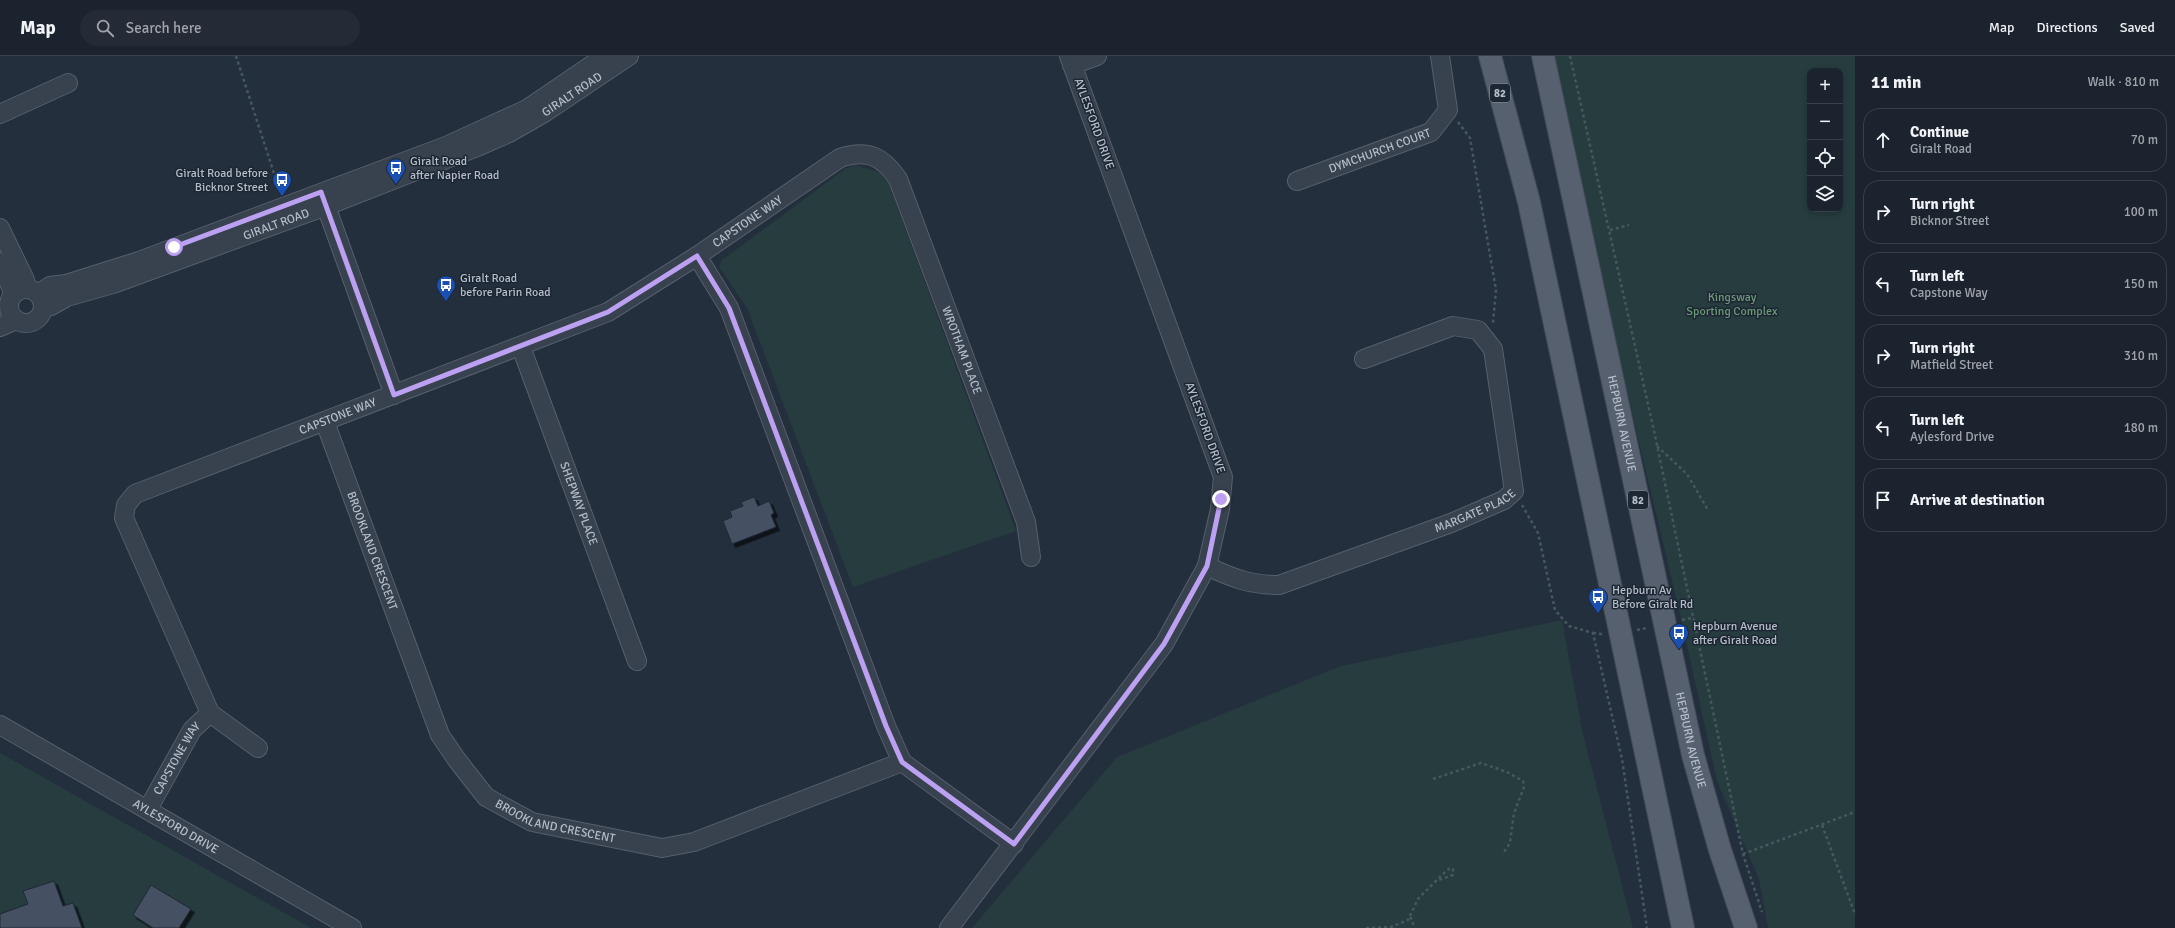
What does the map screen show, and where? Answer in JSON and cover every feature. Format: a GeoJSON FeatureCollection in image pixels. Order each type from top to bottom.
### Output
{"type":"FeatureCollection","features":[{"type":"Feature","properties":{"kind":"main road","name":"82"},"geometry":{"type":"LineString","coordinates":[[1490,56],[1530,210],[1683,928]]}},
{"type":"Feature","properties":{"kind":"main road","name":"HEPBURN AVENUE"},"geometry":{"type":"LineString","coordinates":[[1548,60],[1664,625],[1693,755],[1720,850],[1755,923]]}},
{"type":"Feature","properties":{"kind":"street","name":"GIRALT ROAD"},"geometry":{"type":"LineString","coordinates":[[22,299],[51,306],[67,297],[113,284],[323,199],[498,124],[527,109],[605,56]]}},
{"type":"Feature","properties":{"kind":"street","name":"GIRALT ROAD"},"geometry":{"type":"LineString","coordinates":[[22,299],[50,286],[66,284],[108,272],[284,206],[323,199],[508,133],[558,104],[629,56]]}},
{"type":"Feature","properties":{"kind":"street"},"geometry":{"type":"LineString","coordinates":[[1070,61],[1097,56]]}},
{"type":"Feature","properties":{"kind":"street"},"geometry":{"type":"LineString","coordinates":[[1440,56],[1448,110]]}},
{"type":"Feature","properties":{"kind":"street","name":"AYLESFORD DRIVE"},"geometry":{"type":"LineString","coordinates":[[949,928],[1164,644],[1207,566],[1220,510],[1223,477],[1070,61]]}},
{"type":"Feature","properties":{"kind":"street"},"geometry":{"type":"LineString","coordinates":[[0,114],[68,83]]}},
{"type":"Feature","properties":{"kind":"street","name":"DYMCHURCH COURT"},"geometry":{"type":"LineString","coordinates":[[1297,181],[1431,132],[1448,110]]}},
{"type":"Feature","properties":{"kind":"street","name":"CAPSTONE WAY"},"geometry":{"type":"LineString","coordinates":[[258,748],[210,713],[124,518],[126,505],[135,494],[521,347],[608,312],[697,256],[840,158],[854,153],[872,156]]}},
{"type":"Feature","properties":{"kind":"street","name":"WROTHAM PLACE"},"geometry":{"type":"LineString","coordinates":[[872,156],[887,164],[898,179],[1026,522],[1031,557]]}},
{"type":"Feature","properties":{"kind":"street"},"geometry":{"type":"LineString","coordinates":[[323,199],[394,395]]}},
{"type":"Feature","properties":{"kind":"street"},"geometry":{"type":"LineString","coordinates":[[0,228],[25,280],[22,299],[10,313],[16,320],[26,323],[35,321],[41,314],[22,299],[0,262]]}},
{"type":"Feature","properties":{"kind":"street"},"geometry":{"type":"LineString","coordinates":[[697,256],[729,308],[886,726],[902,762],[1014,844]]}},
{"type":"Feature","properties":{"kind":"street"},"geometry":{"type":"LineString","coordinates":[[0,327],[16,320]]}},
{"type":"Feature","properties":{"kind":"street","name":"MARGATE PLACE"},"geometry":{"type":"LineString","coordinates":[[1207,566],[1235,580],[1262,585],[1279,585],[1450,523],[1504,500],[1514,491],[1493,349],[1478,330],[1453,326],[1364,359]]}},
{"type":"Feature","properties":{"kind":"street","name":"SHEPWAY PLACE"},"geometry":{"type":"LineString","coordinates":[[521,347],[637,661]]}},
{"type":"Feature","properties":{"kind":"street","name":"BROOKLAND CRESCENT"},"geometry":{"type":"LineString","coordinates":[[325,422],[440,735],[456,760],[486,797],[532,822],[662,848],[694,842],[902,762]]}},
{"type":"Feature","properties":{"kind":"street","name":"CAPSTONE WAY"},"geometry":{"type":"LineString","coordinates":[[148,809],[192,730],[210,713]]}},
{"type":"Feature","properties":{"kind":"street","name":"AYLESFORD DRIVE"},"geometry":{"type":"LineString","coordinates":[[0,725],[352,928]]}},
{"type":"Feature","properties":{"kind":"path"},"geometry":{"type":"LineString","coordinates":[[236,56],[284,206]]}},
{"type":"Feature","properties":{"kind":"path"},"geometry":{"type":"LineString","coordinates":[[1570,56],[1657,446],[1692,618],[1743,854],[1755,923]]}},
{"type":"Feature","properties":{"kind":"path"},"geometry":{"type":"LineString","coordinates":[[1448,110],[1470,138],[1496,290],[1493,349]]}},
{"type":"Feature","properties":{"kind":"path"},"geometry":{"type":"LineString","coordinates":[[1610,230],[1629,226]]}},
{"type":"Feature","properties":{"kind":"path"},"geometry":{"type":"LineString","coordinates":[[1657,446],[1687,474],[1708,510]]}},
{"type":"Feature","properties":{"kind":"path"},"geometry":{"type":"LineString","coordinates":[[1514,491],[1538,533],[1555,610],[1569,626],[1592,633],[1620,634],[1692,618]]}},
{"type":"Feature","properties":{"kind":"path"},"geometry":{"type":"LineString","coordinates":[[1592,633],[1622,759],[1647,928]]}},
{"type":"Feature","properties":{"kind":"path"},"geometry":{"type":"LineString","coordinates":[[1433,779],[1481,763],[1507,772],[1523,781],[1524,787],[1514,813],[1510,842],[1502,854]]}},
{"type":"Feature","properties":{"kind":"path"},"geometry":{"type":"LineString","coordinates":[[1743,854],[1855,812]]}},
{"type":"Feature","properties":{"kind":"path"},"geometry":{"type":"LineString","coordinates":[[1822,825],[1855,914]]}},
{"type":"Feature","properties":{"kind":"path"},"geometry":{"type":"LineString","coordinates":[[1366,928],[1391,927],[1404,922],[1410,917],[1418,899],[1436,880],[1450,868],[1453,870],[1453,875],[1436,880]]}},
{"type":"Feature","properties":{"kind":"path"},"geometry":{"type":"LineString","coordinates":[[1410,917],[1413,921],[1413,928]]}},
{"type":"Feature","properties":{"kind":"green space","name":"Kingsway Sporting Complex"},"geometry":{"type":"Polygon","coordinates":[[[1547,56],[1855,56],[1855,928],[1768,928],[1759,879],[1717,781],[1680,614],[1547,56]]]}},
{"type":"Feature","properties":{"kind":"green space"},"geometry":{"type":"Polygon","coordinates":[[[855,165],[878,172],[889,184],[1016,531],[853,587],[747,308],[719,267],[722,260],[845,169],[855,165]]]}},
{"type":"Feature","properties":{"kind":"green space"},"geometry":{"type":"Polygon","coordinates":[[[1562,620],[1582,730],[1633,928],[972,928],[1117,757],[1341,666],[1562,620]]]}},
{"type":"Feature","properties":{"kind":"green space"},"geometry":{"type":"Polygon","coordinates":[[[0,753],[311,928],[0,928],[0,753]]]}},
{"type":"Feature","properties":{"kind":"building"},"geometry":{"type":"Polygon","coordinates":[[[754,497],[758,506],[769,501],[774,513],[771,515],[776,527],[732,544],[723,521],[732,517],[730,511],[743,506],[741,502],[754,497]]]}},
{"type":"Feature","properties":{"kind":"building"},"geometry":{"type":"Polygon","coordinates":[[[54,881],[63,906],[73,903],[82,928],[0,928],[0,914],[28,904],[23,891],[54,881]]]}},
{"type":"Feature","properties":{"kind":"building"},"geometry":{"type":"Polygon","coordinates":[[[151,885],[191,909],[179,928],[153,928],[133,915],[151,885]]]}},
{"type":"Feature","properties":{"kind":"place","name":"Giralt Road after Napier Road"},"geometry":{"type":"Point","coordinates":[396,185]}},
{"type":"Feature","properties":{"kind":"place","name":"Giralt Road before Bicknor Street"},"geometry":{"type":"Point","coordinates":[282,197]}},
{"type":"Feature","properties":{"kind":"place","name":"Giralt Road before Parin Road"},"geometry":{"type":"Point","coordinates":[446,302]}},
{"type":"Feature","properties":{"kind":"place","name":"Hepburn Av Before Giralt Rd"},"geometry":{"type":"Point","coordinates":[1598,614]}},
{"type":"Feature","properties":{"kind":"place","name":"Hepburn Avenue after Giralt Road"},"geometry":{"type":"Point","coordinates":[1679,650]}},
{"type":"Feature","properties":{"kind":"route"},"geometry":{"type":"LineString","coordinates":[[174,247],[321,192],[394,395],[608,312],[697,256],[729,308],[886,726],[902,762],[1014,844],[1164,644],[1207,566],[1220,510],[1221,499]]}}]}
